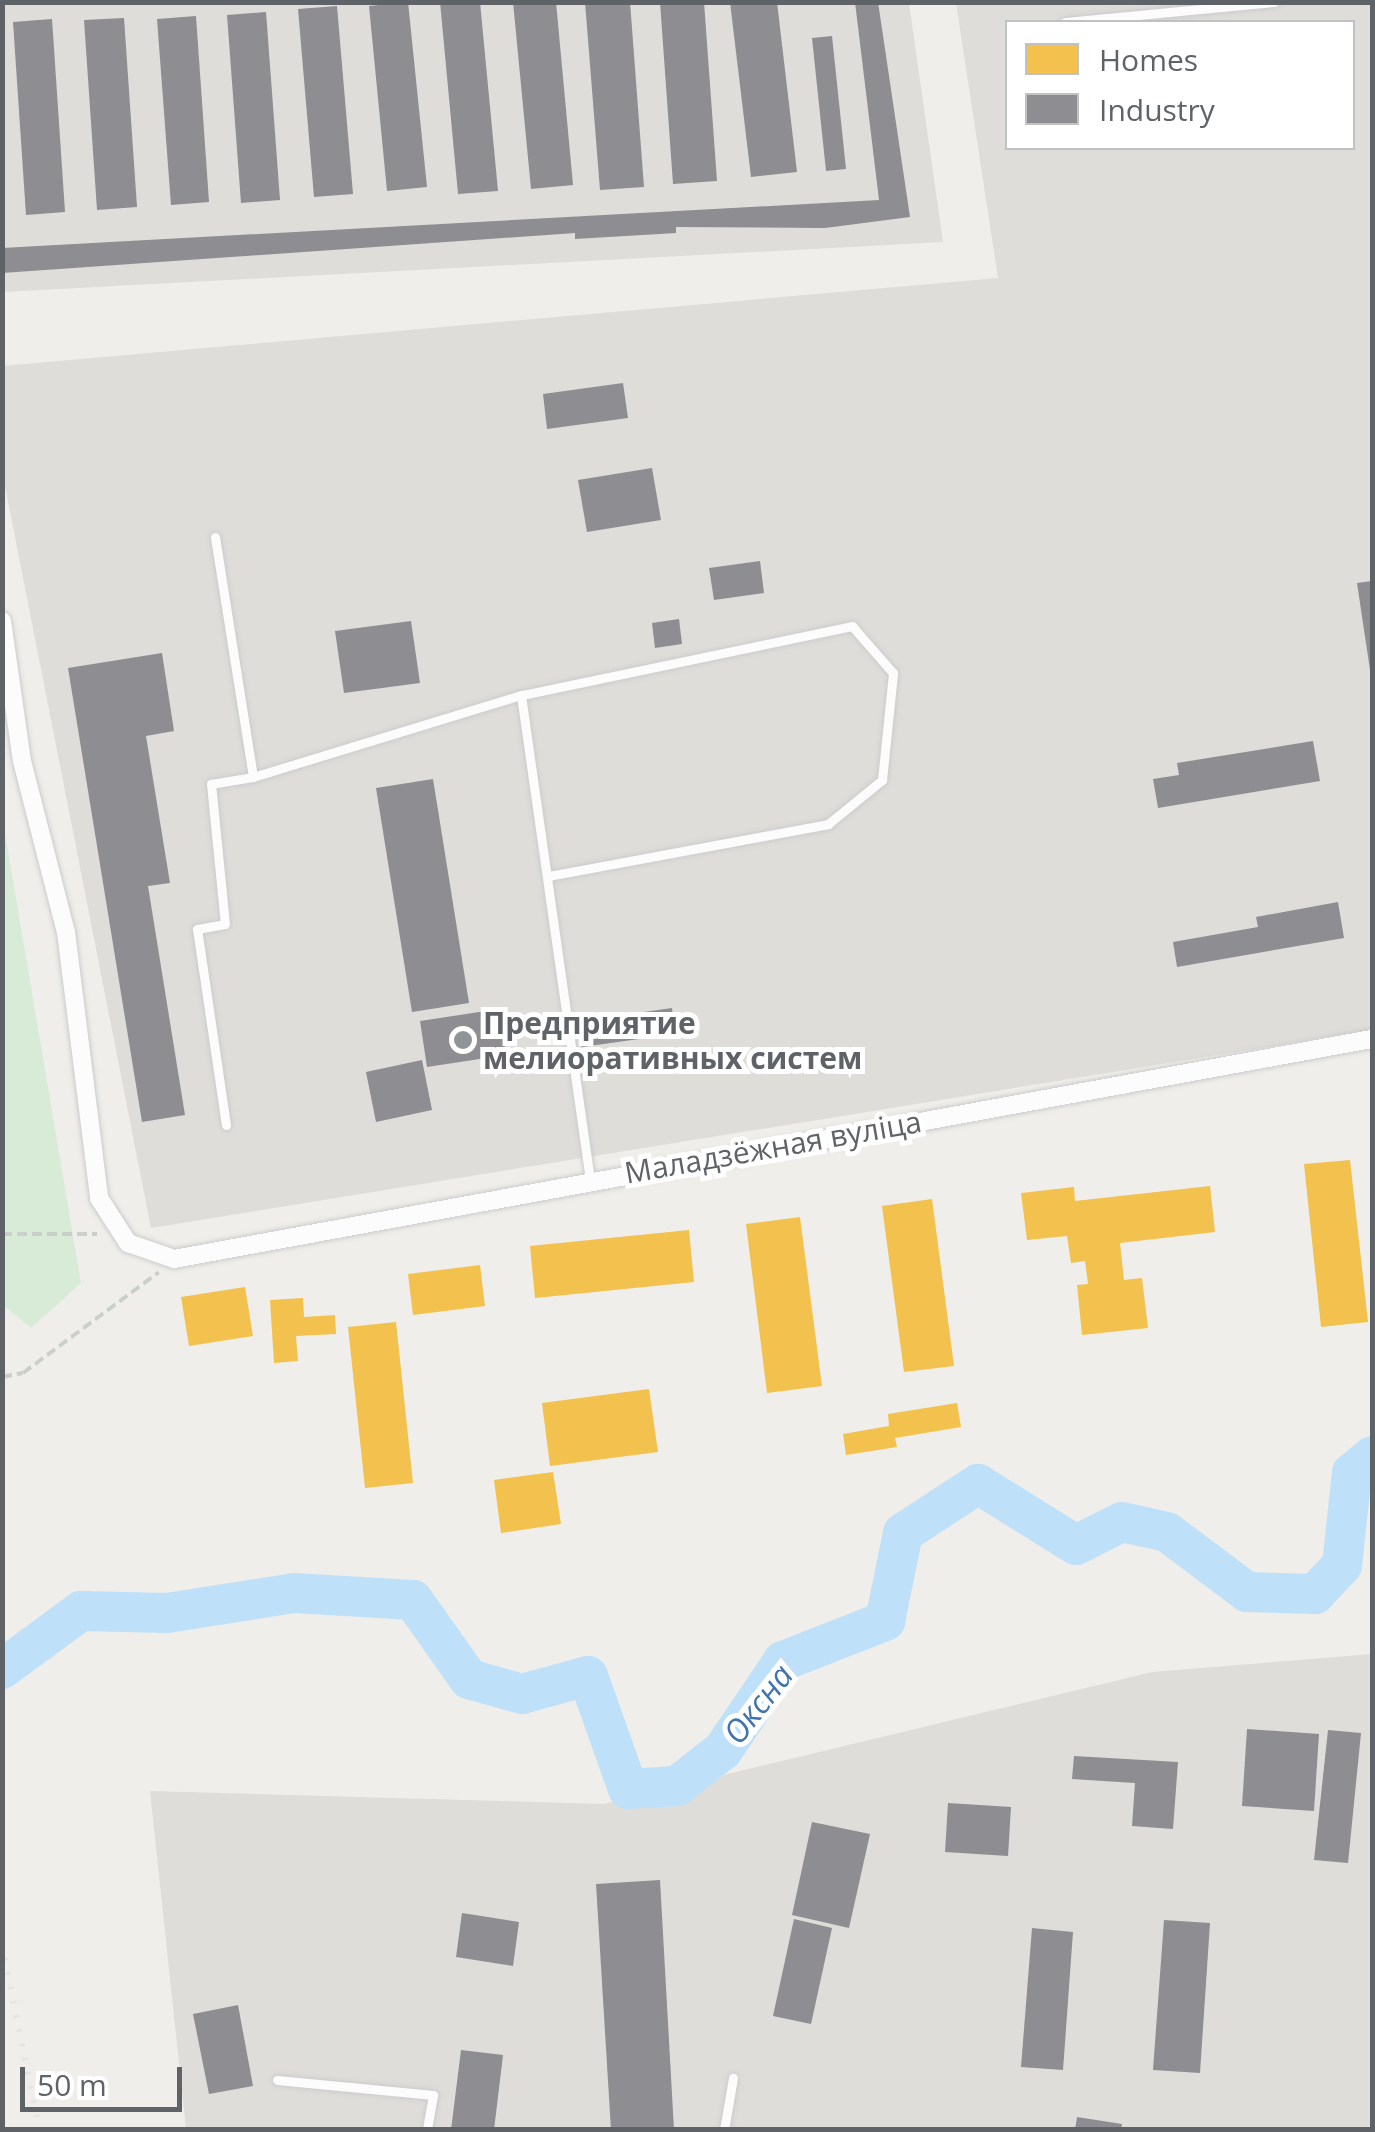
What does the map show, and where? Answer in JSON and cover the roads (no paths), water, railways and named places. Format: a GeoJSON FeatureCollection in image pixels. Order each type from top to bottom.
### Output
{"type":"FeatureCollection","features":[{"type":"Feature","properties":{"kind":"street","name":"Маладзёжная вуліца"},"geometry":{"type":"LineString","coordinates":[[2,621],[22,760],[66,932],[99,1198],[128,1243],[174,1260],[590,1180],[1372,1039]]}},
{"type":"Feature","properties":{"kind":"lane"},"geometry":{"type":"LineString","coordinates":[[1086,20],[1274,2]]}},
{"type":"Feature","properties":{"kind":"lane"},"geometry":{"type":"LineString","coordinates":[[215,537],[253,778]]}},
{"type":"Feature","properties":{"kind":"lane"},"geometry":{"type":"LineString","coordinates":[[226,1125],[197,929],[225,924],[211,784],[253,778],[521,696],[852,626],[892,673],[882,780],[828,824],[548,876]]}},
{"type":"Feature","properties":{"kind":"lane"},"geometry":{"type":"LineString","coordinates":[[521,696],[590,1180]]}},
{"type":"Feature","properties":{"kind":"lane"},"geometry":{"type":"LineString","coordinates":[[724,2130],[733,2078]]}},
{"type":"Feature","properties":{"kind":"lane"},"geometry":{"type":"LineString","coordinates":[[277,2080],[433,2095],[427,2130]]}},
{"type":"Feature","properties":{"kind":"waterway","name":"Оксна"},"geometry":{"type":"LineString","coordinates":[[2,1669],[81,1611],[167,1613],[294,1593],[413,1600],[469,1679],[522,1694],[588,1676],[628,1789],[677,1786],[723,1750],[783,1661],[885,1621],[903,1533],[978,1484],[1076,1545],[1122,1522],[1167,1532],[1247,1592],[1315,1594],[1342,1565],[1352,1473],[1372,1456]]}},
{"type":"Feature","properties":{"kind":"railway"},"geometry":{"type":"LineString","coordinates":[[2,1944],[39,2130]]}},
{"type":"Feature","properties":{"kind":"place","name":"Предприятие мелиоративных систем"},"geometry":{"type":"Point","coordinates":[463,1040]}}]}
